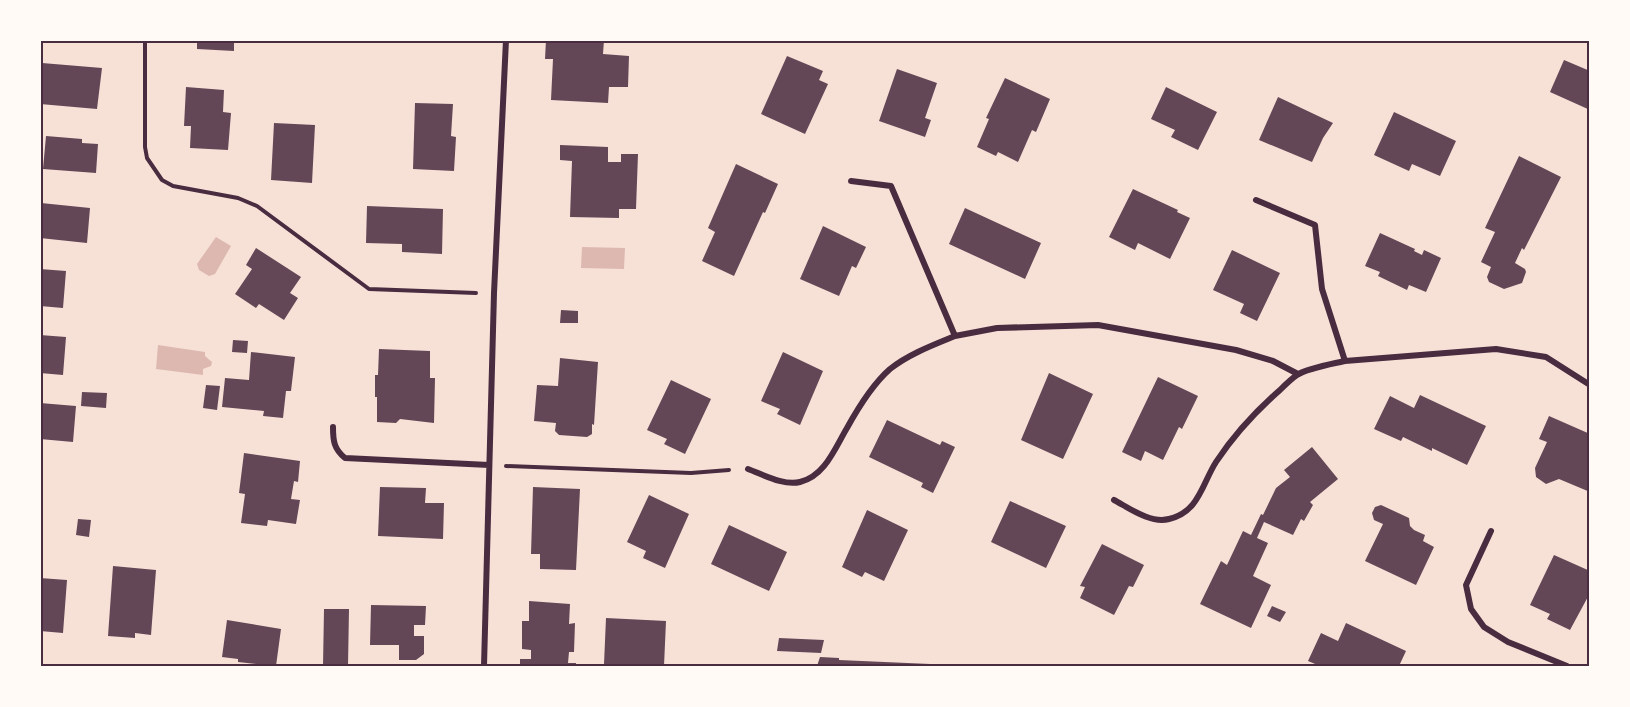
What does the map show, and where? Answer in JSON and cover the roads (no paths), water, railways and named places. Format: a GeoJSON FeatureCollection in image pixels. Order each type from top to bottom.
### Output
{"type":"FeatureCollection","features":[{"type":"Feature","properties":{"kind":"street"},"geometry":{"type":"LineString","coordinates":[[484,666],[494,293],[506,40]]}},
{"type":"Feature","properties":{"kind":"street"},"geometry":{"type":"LineString","coordinates":[[851,181],[891,186],[955,336]]}},
{"type":"Feature","properties":{"kind":"street"},"geometry":{"type":"LineString","coordinates":[[1256,200],[1315,225],[1322,289],[1345,361]]}},
{"type":"Feature","properties":{"kind":"street"},"geometry":{"type":"LineString","coordinates":[[748,469],[790,484],[812,477],[830,459],[847,427],[890,370],[919,351],[955,336],[997,328],[1098,324],[1236,350],[1273,361],[1298,374]]}},
{"type":"Feature","properties":{"kind":"street"},"geometry":{"type":"LineString","coordinates":[[1114,500],[1152,518],[1167,520],[1183,514],[1199,498],[1216,463],[1257,410],[1298,374],[1345,361],[1496,349],[1546,357],[1590,385]]}},
{"type":"Feature","properties":{"kind":"street"},"geometry":{"type":"LineString","coordinates":[[333,427],[333,445],[345,458],[489,465]]}},
{"type":"Feature","properties":{"kind":"street"},"geometry":{"type":"LineString","coordinates":[[1491,531],[1466,585],[1472,609],[1484,627],[1500,637],[1566,666]]}}]}
